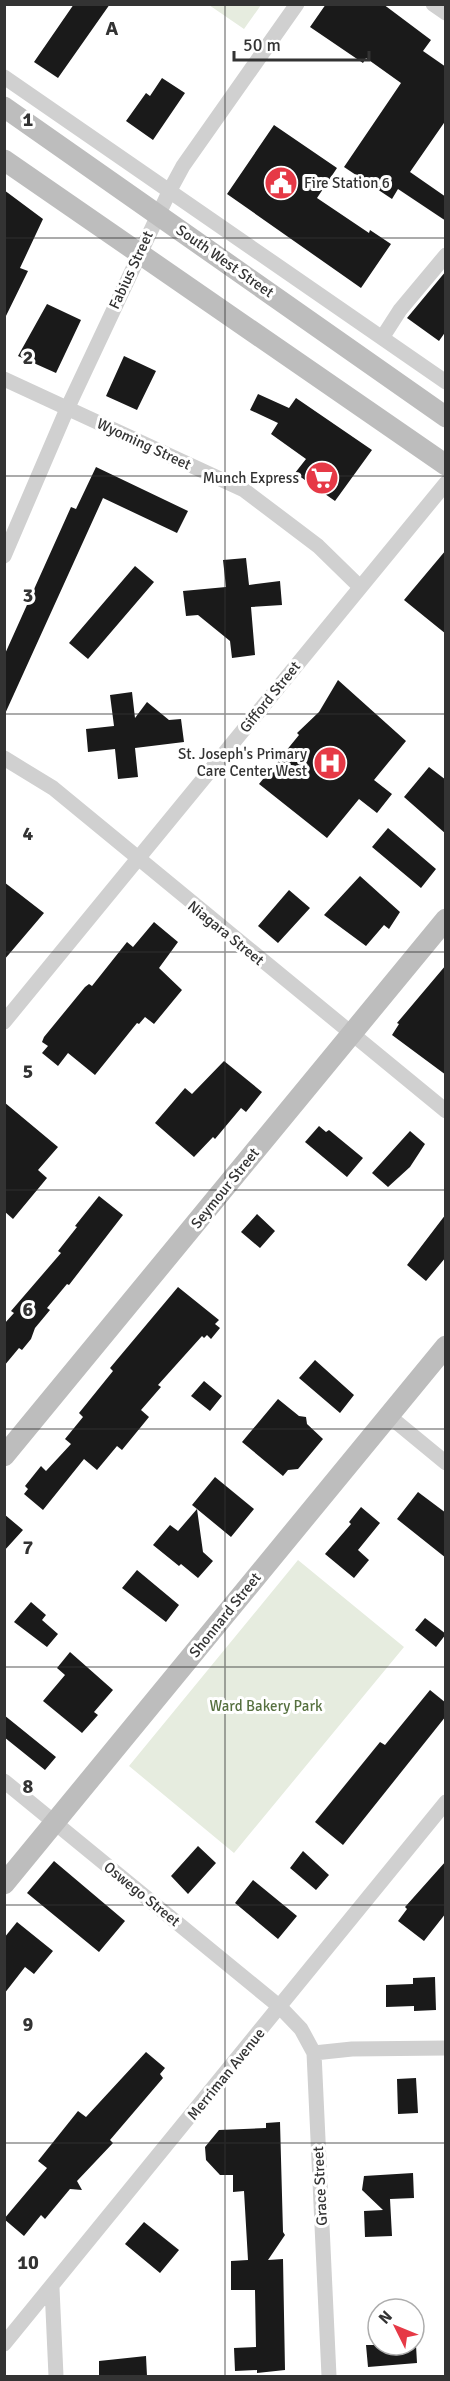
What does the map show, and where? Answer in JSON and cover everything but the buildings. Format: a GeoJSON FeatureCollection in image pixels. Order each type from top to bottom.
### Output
{"type":"FeatureCollection","features":[{"type":"Feature","properties":{"kind":"street","name":"Fabius Street"},"geometry":{"type":"LineString","coordinates":[[4,556],[67,409],[170,190],[183,166],[297,4]]}},
{"type":"Feature","properties":{"kind":"street"},"geometry":{"type":"LineString","coordinates":[[433,4],[446,13]]}},
{"type":"Feature","properties":{"kind":"street","name":"South West Street"},"geometry":{"type":"LineString","coordinates":[[4,77],[446,382]]}},
{"type":"Feature","properties":{"kind":"street","name":"South West Street"},"geometry":{"type":"LineString","coordinates":[[4,107],[446,417]]}},
{"type":"Feature","properties":{"kind":"street"},"geometry":{"type":"LineString","coordinates":[[4,160],[446,465]]}},
{"type":"Feature","properties":{"kind":"street"},"geometry":{"type":"LineString","coordinates":[[382,338],[400,310],[446,255]]}},
{"type":"Feature","properties":{"kind":"street","name":"Wyoming Street"},"geometry":{"type":"LineString","coordinates":[[4,379],[244,490],[318,546],[360,587]]}},
{"type":"Feature","properties":{"kind":"street","name":"Gifford Street"},"geometry":{"type":"LineString","coordinates":[[4,1022],[139,861],[252,717],[446,483]]}},
{"type":"Feature","properties":{"kind":"street","name":"Niagara Street"},"geometry":{"type":"LineString","coordinates":[[4,758],[53,788],[446,1112]]}},
{"type":"Feature","properties":{"kind":"street","name":"Seymour Street"},"geometry":{"type":"LineString","coordinates":[[4,1456],[446,919]]}},
{"type":"Feature","properties":{"kind":"street","name":"Shonnard Street"},"geometry":{"type":"LineString","coordinates":[[4,1884],[446,1346]]}},
{"type":"Feature","properties":{"kind":"street"},"geometry":{"type":"LineString","coordinates":[[388,1416],[446,1463]]}},
{"type":"Feature","properties":{"kind":"street","name":"Oswego Street"},"geometry":{"type":"LineString","coordinates":[[4,1781],[280,2007]]}},
{"type":"Feature","properties":{"kind":"street","name":"Merriman Avenue"},"geometry":{"type":"LineString","coordinates":[[4,2344],[52,2288],[446,1802]]}},
{"type":"Feature","properties":{"kind":"street","name":"Grace Street"},"geometry":{"type":"LineString","coordinates":[[280,2007],[301,2029],[314,2053],[329,2376]]}},
{"type":"Feature","properties":{"kind":"street"},"geometry":{"type":"LineString","coordinates":[[314,2053],[352,2049],[446,2048]]}},
{"type":"Feature","properties":{"kind":"street"},"geometry":{"type":"LineString","coordinates":[[52,2288],[56,2376]]}},
{"type":"Feature","properties":{"kind":"green space"},"geometry":{"type":"Polygon","coordinates":[[[209,5],[261,5],[244,29],[209,5]]]}},
{"type":"Feature","properties":{"kind":"green space","name":"Ward Bakery Park"},"geometry":{"type":"Polygon","coordinates":[[[298,1560],[404,1647],[234,1853],[129,1766],[298,1560]]]}},
{"type":"Feature","properties":{"kind":"place","name":"Fire Station 6"},"geometry":{"type":"Point","coordinates":[281,183]}},
{"type":"Feature","properties":{"kind":"place","name":"Munch Express"},"geometry":{"type":"Point","coordinates":[322,478]}},
{"type":"Feature","properties":{"kind":"place","name":"St. Joseph's Primary Care Center West"},"geometry":{"type":"Point","coordinates":[330,763]}}]}
